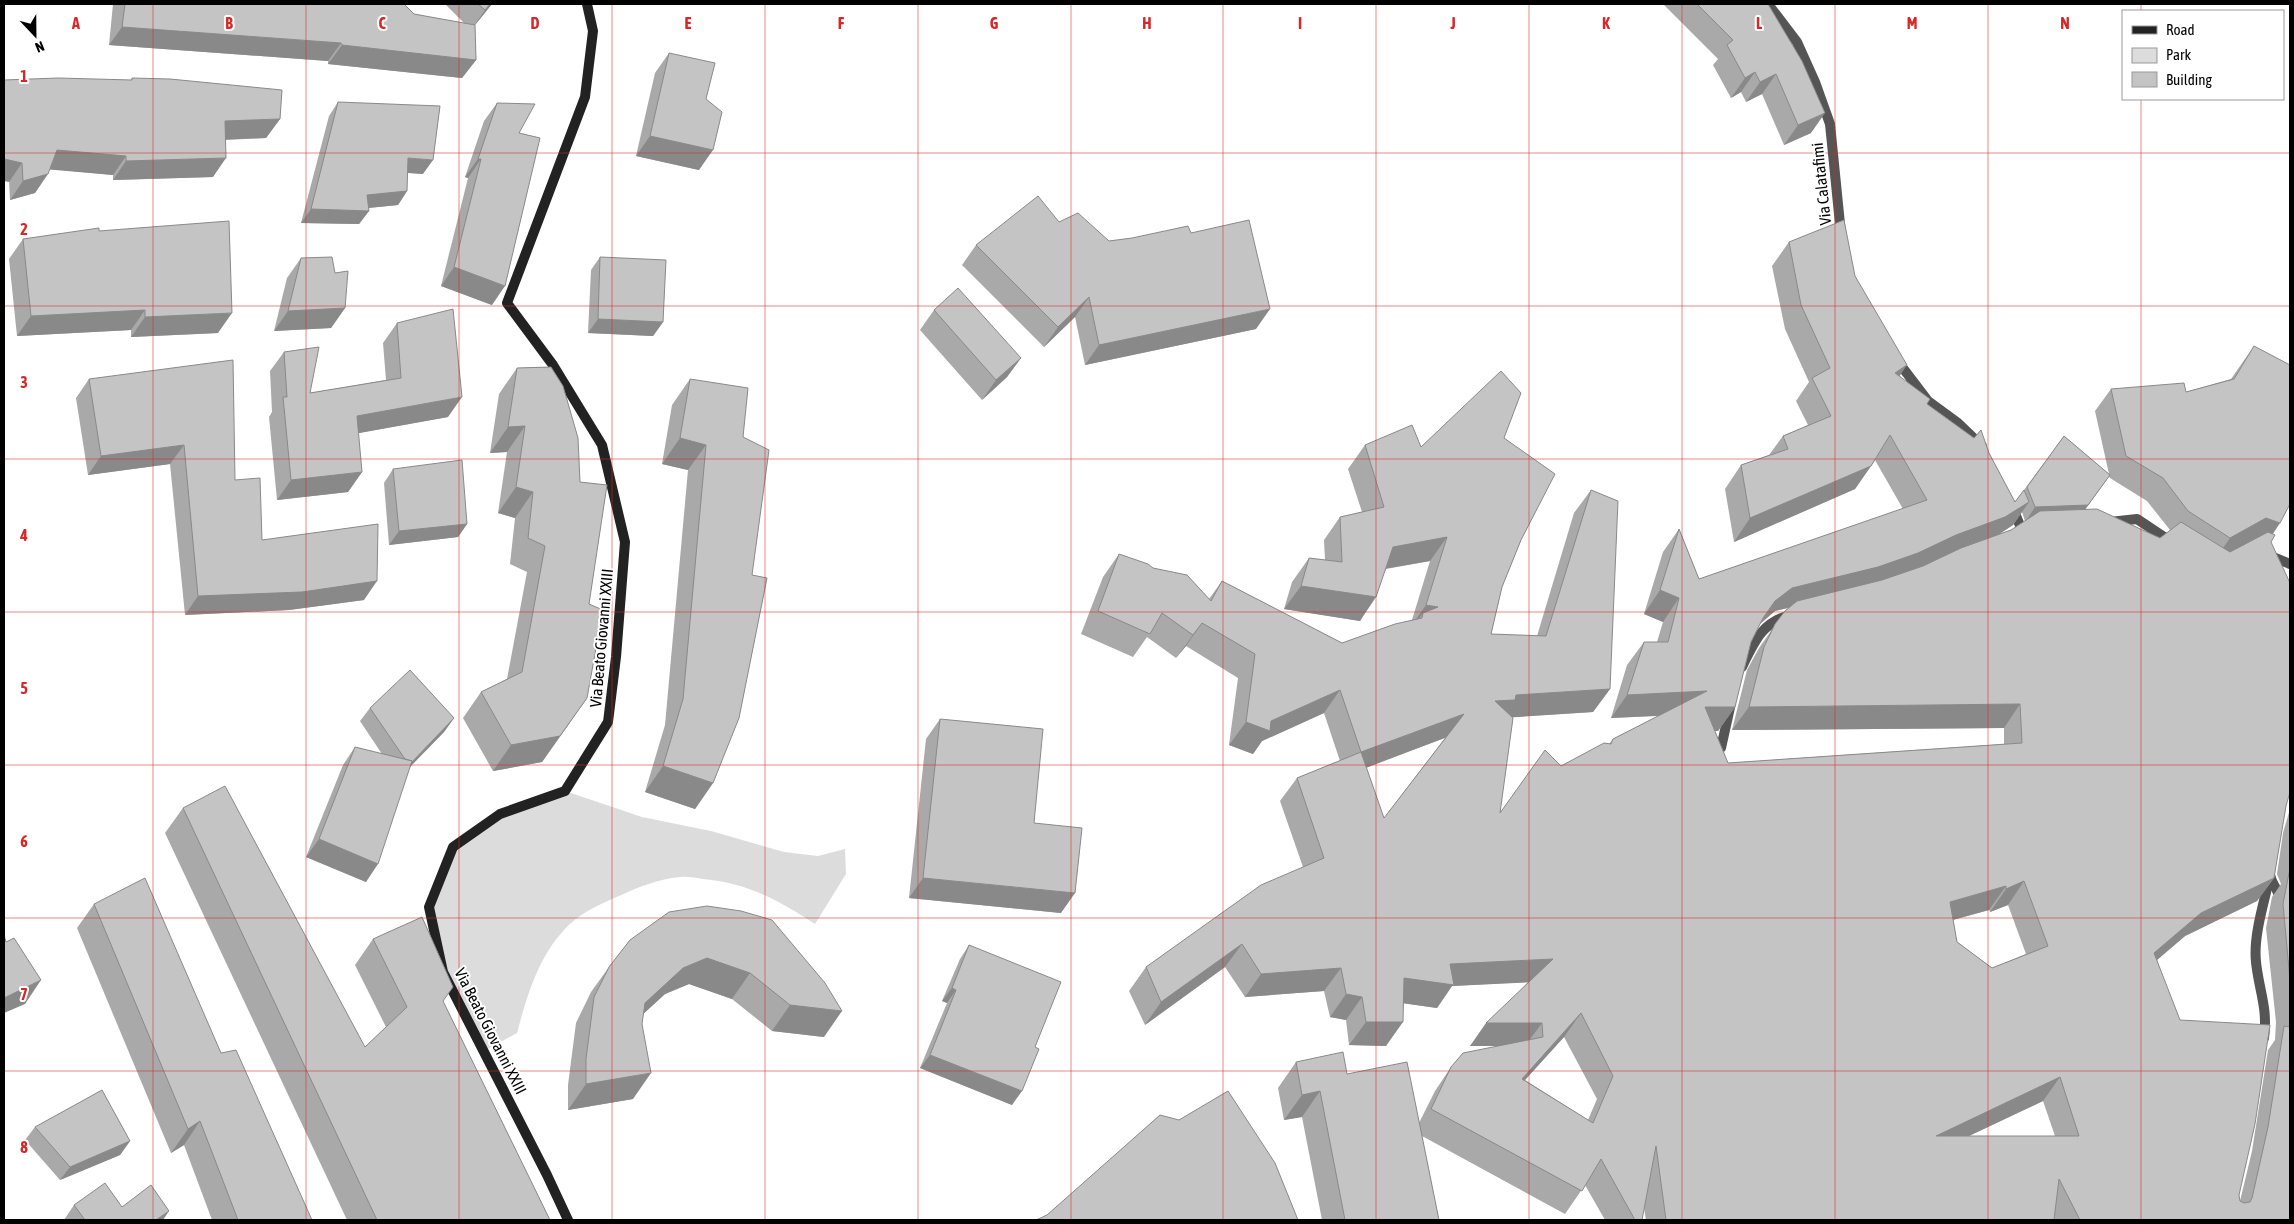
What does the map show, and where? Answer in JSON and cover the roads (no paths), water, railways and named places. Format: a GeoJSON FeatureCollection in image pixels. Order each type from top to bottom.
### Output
{"type":"FeatureCollection","features":[{"type":"Feature","properties":{"kind":"street","name":"Via Beato Giovanni XXIII"},"geometry":{"type":"LineString","coordinates":[[568,1220],[548,1175],[443,972],[430,907],[453,847],[500,814],[565,791],[608,722],[616,657],[625,542],[602,445],[553,365],[507,302],[585,97],[593,31],[587,4]]}},
{"type":"Feature","properties":{"kind":"street","name":"Via Calatafimi"},"geometry":{"type":"LineString","coordinates":[[1768,4],[1797,42],[1815,82],[1830,124],[1842,246]]}},
{"type":"Feature","properties":{"kind":"street"},"geometry":{"type":"LineString","coordinates":[[1889,350],[1928,401],[1958,423],[1982,445],[1986,453]]}},
{"type":"Feature","properties":{"kind":"street"},"geometry":{"type":"LineString","coordinates":[[2007,493],[2022,529]]}},
{"type":"Feature","properties":{"kind":"street"},"geometry":{"type":"LineString","coordinates":[[2095,524],[2137,519],[2184,550]]}},
{"type":"Feature","properties":{"kind":"street"},"geometry":{"type":"LineString","coordinates":[[2259,551],[2290,564]]}},
{"type":"Feature","properties":{"kind":"street"},"geometry":{"type":"LineString","coordinates":[[1740,675],[1753,644],[1763,630],[1777,618],[1802,612]]}},
{"type":"Feature","properties":{"kind":"street"},"geometry":{"type":"LineString","coordinates":[[1721,748],[1734,695]]}},
{"type":"Feature","properties":{"kind":"street"},"geometry":{"type":"LineString","coordinates":[[2262,1047],[2266,1016],[2256,960],[2260,922],[2271,871],[2272,881],[2290,916]]}}]}
